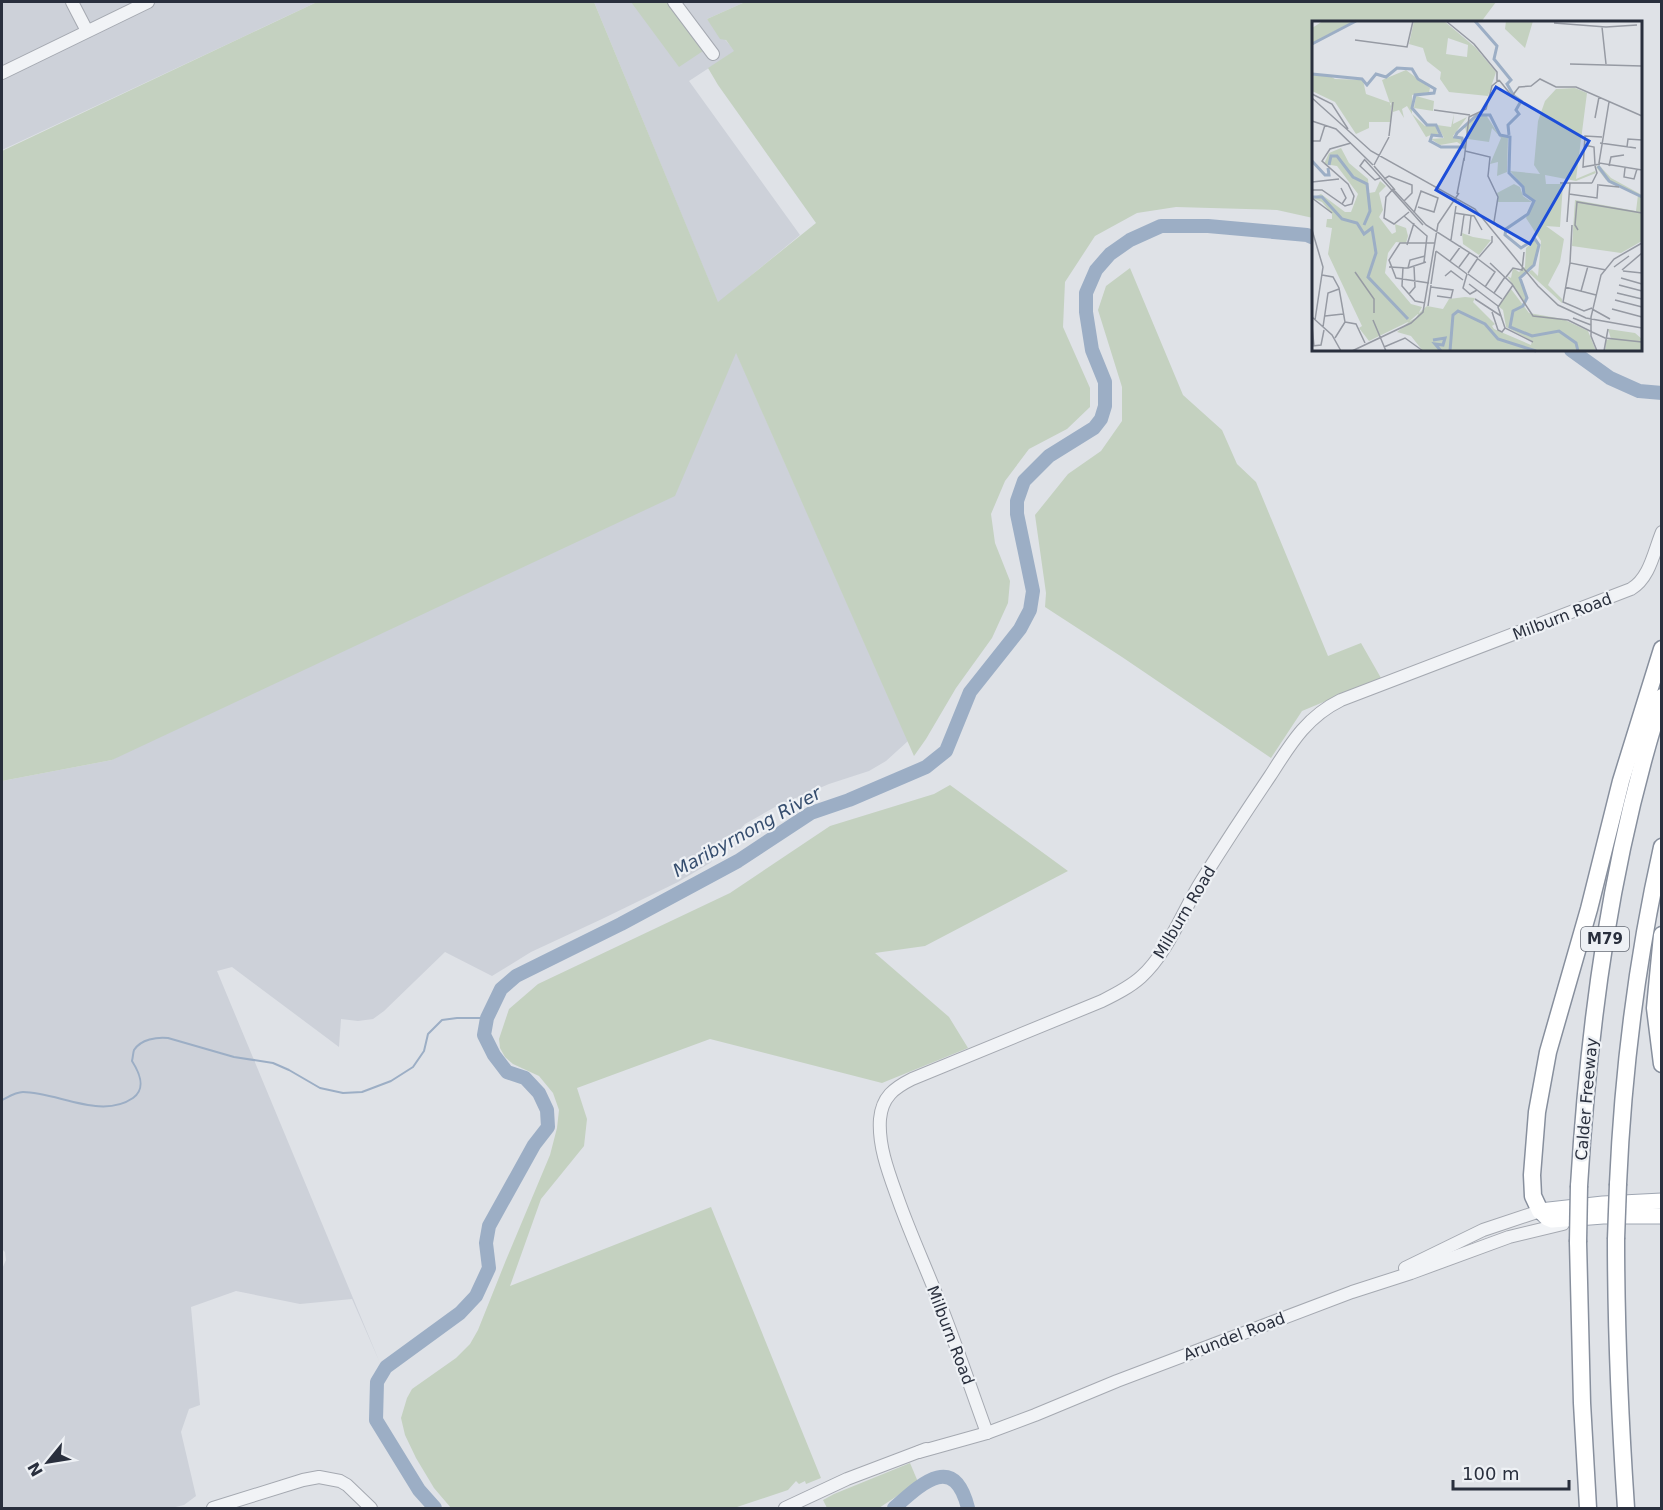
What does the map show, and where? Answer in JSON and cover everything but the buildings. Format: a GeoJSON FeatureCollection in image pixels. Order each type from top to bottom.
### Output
{"type":"FeatureCollection","features":[{"type":"Feature","properties":{"kind":"highway"},"geometry":{"type":"LineString","coordinates":[[1540,1211],[1532,1190],[1533,1156],[1537,1112],[1548,1052],[1595,889],[1621,781],[1662,649]]}},
{"type":"Feature","properties":{"kind":"highway","name":"Calder Freeway"},"geometry":{"type":"LineString","coordinates":[[1588,1509],[1581,1403],[1578,1242],[1585,1096],[1605,937],[1629,818],[1662,697]]}},
{"type":"Feature","properties":{"kind":"highway","name":"M79"},"geometry":{"type":"LineString","coordinates":[[1626,1509],[1617,1337],[1618,1184],[1624,1089],[1632,1019],[1651,896],[1662,847]]}},
{"type":"Feature","properties":{"kind":"highway"},"geometry":{"type":"LineString","coordinates":[[1662,935],[1655,1008],[1662,1064]]}},
{"type":"Feature","properties":{"kind":"main road"},"geometry":{"type":"LineString","coordinates":[[1540,1211],[1603,1204],[1662,1201]]}},
{"type":"Feature","properties":{"kind":"main road"},"geometry":{"type":"LineString","coordinates":[[1540,1211],[1552,1220],[1603,1216],[1662,1216]]}},
{"type":"Feature","properties":{"kind":"street"},"geometry":{"type":"LineString","coordinates":[[72,2],[87,31]]}},
{"type":"Feature","properties":{"kind":"street"},"geometry":{"type":"LineString","coordinates":[[2,73],[148,2]]}},
{"type":"Feature","properties":{"kind":"street"},"geometry":{"type":"LineString","coordinates":[[674,2],[712,54]]}},
{"type":"Feature","properties":{"kind":"street","name":"Milburn Road"},"geometry":{"type":"LineString","coordinates":[[986,1430],[883,1153],[880,1119],[882,1108],[891,1093],[912,1079],[1102,1001],[1125,989],[1141,977],[1161,953],[1199,884],[1300,731],[1319,712],[1350,696],[1631,589],[1646,573],[1662,532]]}},
{"type":"Feature","properties":{"kind":"street","name":"Arundel Road"},"geometry":{"type":"LineString","coordinates":[[1352,1292],[1483,1230],[1540,1211]]}},
{"type":"Feature","properties":{"kind":"street","name":"Arundel Road"},"geometry":{"type":"LineString","coordinates":[[785,1509],[847,1479],[1049,1409],[1352,1292],[1503,1239],[1593,1220],[1645,1216]]}},
{"type":"Feature","properties":{"kind":"street"},"geometry":{"type":"LineString","coordinates":[[213,1509],[319,1477],[340,1481],[347,1485],[370,1509]]}},
{"type":"Feature","properties":{"kind":"shaded area"},"geometry":{"type":"Polygon","coordinates":[[[2,2],[317,2],[2,150],[2,2]]]}},
{"type":"Feature","properties":{"kind":"shaded area"},"geometry":{"type":"Polygon","coordinates":[[[594,2],[745,2],[707,19],[735,51],[689,81],[800,235],[718,303],[594,2]]]}},
{"type":"Feature","properties":{"kind":"shaded area"},"geometry":{"type":"Polygon","coordinates":[[[736,352],[908,741],[886,761],[869,771],[829,784],[775,807],[745,824],[710,863],[678,882],[531,952],[492,976],[445,952],[373,1019],[358,1021],[341,1019],[339,1047],[232,967],[217,971],[380,1363],[352,1299],[300,1304],[236,1291],[191,1307],[200,1405],[189,1409],[181,1432],[196,1496],[184,1505],[171,1508],[2,1508],[2,1269],[6,1260],[2,1249],[2,781],[112,760],[736,352]]]}},
{"type":"Feature","properties":{"kind":"green space"},"geometry":{"type":"Polygon","coordinates":[[[317,2],[594,2],[718,302],[816,223],[708,68],[734,51],[726,40],[720,39],[707,19],[745,2],[1496,2],[1482,21],[1312,21],[1312,218],[1277,210],[1176,207],[1137,213],[1095,236],[1065,282],[1063,327],[1090,388],[1090,407],[1067,429],[1029,449],[1005,481],[991,514],[995,543],[1010,581],[1008,603],[992,638],[956,688],[914,756],[736,353],[675,496],[112,760],[2,781],[2,151],[317,2]]]}},
{"type":"Feature","properties":{"kind":"green space"},"geometry":{"type":"Polygon","coordinates":[[[631,2],[667,2],[703,51],[679,67],[631,2]]]}},
{"type":"Feature","properties":{"kind":"green space"},"geometry":{"type":"Polygon","coordinates":[[[1130,268],[1183,395],[1222,430],[1237,464],[1256,482],[1328,656],[1361,643],[1381,678],[1302,711],[1271,758],[1045,607],[1046,593],[1035,515],[1068,474],[1101,451],[1122,421],[1122,387],[1098,310],[1106,286],[1130,268]]]}},
{"type":"Feature","properties":{"kind":"green space"},"geometry":{"type":"Polygon","coordinates":[[[950,785],[1068,871],[925,946],[875,953],[949,1017],[968,1048],[882,1083],[710,1039],[577,1088],[587,1119],[584,1146],[541,1199],[510,1286],[711,1207],[821,1478],[806,1484],[805,1481],[799,1484],[796,1481],[788,1490],[734,1508],[451,1508],[434,1488],[416,1458],[405,1435],[401,1418],[412,1389],[456,1358],[470,1344],[478,1330],[550,1155],[557,1128],[559,1110],[553,1093],[539,1076],[513,1064],[500,1048],[499,1039],[509,1009],[538,984],[730,893],[830,826],[934,794],[950,785]]]}},
{"type":"Feature","properties":{"kind":"green space"},"geometry":{"type":"Polygon","coordinates":[[[910,1463],[918,1482],[879,1508],[827,1508],[823,1500],[834,1494],[910,1463]]]}},
{"type":"Feature","properties":{"kind":"waterway","name":"Maribyrnong River"},"geometry":{"type":"LineString","coordinates":[[435,1508],[419,1490],[376,1420],[377,1382],[386,1367],[460,1313],[476,1296],[489,1268],[486,1243],[489,1226],[534,1145],[548,1127],[547,1110],[539,1093],[525,1078],[507,1072],[494,1055],[484,1035],[487,1018],[501,989],[516,976],[621,924],[738,861],[811,813],[849,800],[926,767],[946,751],[970,692],[1020,629],[1030,610],[1033,591],[1017,514],[1017,501],[1024,481],[1049,456],[1094,428],[1101,419],[1105,406],[1105,382],[1092,350],[1086,312],[1086,293],[1096,270],[1110,254],[1130,240],[1161,226],[1208,226],[1312,237]]}},
{"type":"Feature","properties":{"kind":"waterway","name":"Maribyrnong River"},"geometry":{"type":"LineString","coordinates":[[1572,351],[1610,378],[1639,391],[1662,393]]}},
{"type":"Feature","properties":{"kind":"waterway"},"geometry":{"type":"LineString","coordinates":[[2,1100],[23,1092],[93,1106],[120,1104],[133,1098],[140,1090],[139,1075],[132,1061],[134,1050],[145,1041],[154,1038],[168,1038],[234,1057],[273,1063],[320,1088],[343,1093],[362,1092],[391,1081],[413,1067],[424,1051],[428,1034],[442,1020],[487,1018]]}},
{"type":"Feature","properties":{"kind":"waterway","name":"Maribyrnong River"},"geometry":{"type":"LineString","coordinates":[[894,1508],[925,1483],[945,1477],[954,1481],[962,1491],[968,1508]]}}]}
